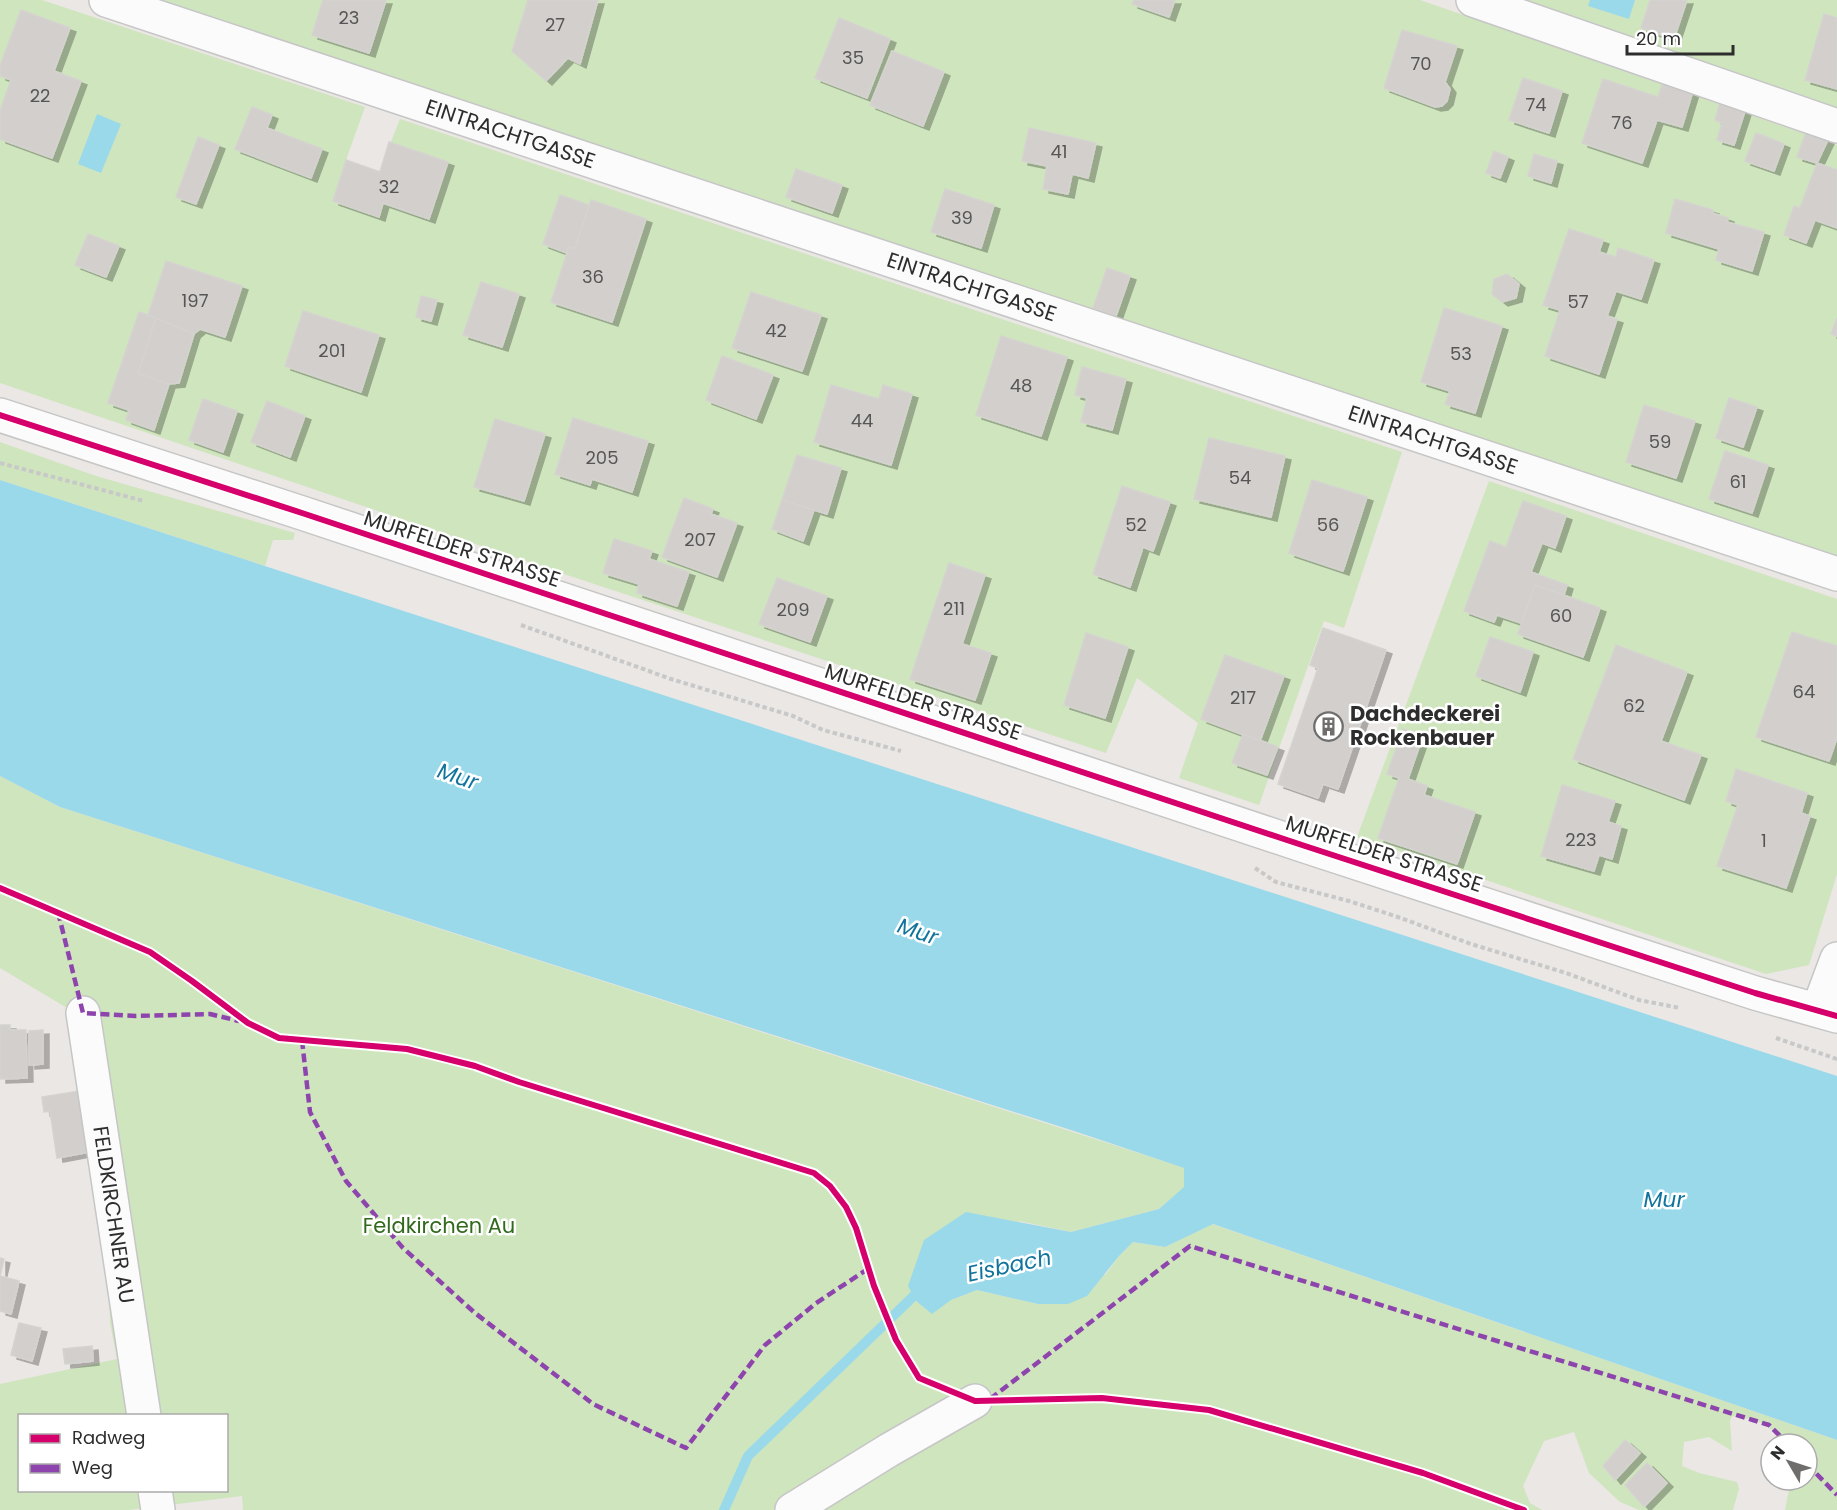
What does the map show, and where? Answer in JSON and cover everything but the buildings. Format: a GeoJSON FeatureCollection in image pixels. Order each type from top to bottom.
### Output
{"type":"FeatureCollection","features":[{"type":"Feature","properties":{"kind":"street","name":"EINTRACHTGASSE"},"geometry":{"type":"LineString","coordinates":[[106,0],[1837,574]]}},
{"type":"Feature","properties":{"kind":"street"},"geometry":{"type":"LineString","coordinates":[[1473,0],[1837,126]]}},
{"type":"Feature","properties":{"kind":"street","name":"MURFELDER STRASSE"},"geometry":{"type":"LineString","coordinates":[[0,415],[1305,846],[1755,993],[1828,1013]]}},
{"type":"Feature","properties":{"kind":"street"},"geometry":{"type":"LineString","coordinates":[[1828,1013],[1837,959]]}},
{"type":"Feature","properties":{"kind":"street","name":"FELDKIRCHNER AU"},"geometry":{"type":"LineString","coordinates":[[83,1013],[144,1414]]}},
{"type":"Feature","properties":{"kind":"street"},"geometry":{"type":"LineString","coordinates":[[792,1510],[889,1450],[975,1401]]}},
{"type":"Feature","properties":{"kind":"street"},"geometry":{"type":"LineString","coordinates":[[155,1492],[158,1510]]}},
{"type":"Feature","properties":{"kind":"path"},"geometry":{"type":"LineString","coordinates":[[1769,1036],[1837,1059]]}},
{"type":"Feature","properties":{"kind":"green space"},"geometry":{"type":"Polygon","coordinates":[[[0,0],[42,0],[365,107],[346,160],[379,172],[400,119],[1402,452],[1344,628],[1324,621],[1259,805],[1179,778],[1198,723],[1137,678],[1106,753],[567,575],[0,383],[0,0]]]}},
{"type":"Feature","properties":{"kind":"green space"},"geometry":{"type":"Polygon","coordinates":[[[150,0],[1420,0],[1837,145],[1837,561],[150,0]]]}},
{"type":"Feature","properties":{"kind":"green space"},"geometry":{"type":"Polygon","coordinates":[[[1517,0],[1837,0],[1837,111],[1517,0]]]}},
{"type":"Feature","properties":{"kind":"green space"},"geometry":{"type":"Polygon","coordinates":[[[0,442],[96,476],[295,533],[293,540],[273,540],[265,566],[0,480],[0,442]]]}},
{"type":"Feature","properties":{"kind":"green space"},"geometry":{"type":"Polygon","coordinates":[[[1489,481],[1837,599],[1837,874],[1809,965],[1766,974],[1357,837],[1489,481]]]}},
{"type":"Feature","properties":{"kind":"green space","name":"Feldkirchen Au"},"geometry":{"type":"Polygon","coordinates":[[[0,776],[60,807],[1185,1168],[1185,1187],[1159,1209],[1071,1232],[1019,1221],[951,1300],[977,1290],[1038,1304],[1106,1274],[1133,1242],[1165,1247],[1212,1224],[1814,1432],[1774,1432],[1761,1423],[1732,1416],[1730,1421],[1732,1451],[1709,1437],[1684,1442],[1682,1466],[1699,1473],[1737,1482],[1739,1489],[1733,1510],[1639,1510],[1620,1502],[1589,1473],[1574,1432],[1544,1441],[1523,1486],[1530,1503],[1542,1510],[243,1510],[242,1496],[129,1510],[0,1510],[0,1384],[117,1359],[110,1323],[104,1030],[0,968],[0,776]]]}},
{"type":"Feature","properties":{"kind":"green space","name":"Feldkirchen Au"},"geometry":{"type":"Polygon","coordinates":[[[1819,1434],[1837,1440],[1837,1510],[1785,1510],[1789,1492],[1819,1492],[1819,1434]]]}},
{"type":"Feature","properties":{"kind":"water"},"geometry":{"type":"Polygon","coordinates":[[[1590,0],[1635,0],[1629,19],[1588,6],[1590,0]]]}},
{"type":"Feature","properties":{"kind":"water"},"geometry":{"type":"Polygon","coordinates":[[[97,114],[121,124],[101,173],[78,164],[97,114]]]}},
{"type":"Feature","properties":{"kind":"water","name":"Mur"},"geometry":{"type":"Polygon","coordinates":[[[0,480],[1837,1076],[1837,1440],[1213,1224],[1165,1247],[1133,1242],[1087,1296],[1068,1304],[1038,1304],[977,1290],[951,1300],[932,1314],[915,1300],[908,1286],[924,1240],[966,1212],[1071,1232],[1159,1209],[1184,1187],[1184,1168],[60,807],[0,776],[0,480]]]}},
{"type":"Feature","properties":{"kind":"waterway","name":"Eisbach"},"geometry":{"type":"LineString","coordinates":[[724,1510],[748,1456],[923,1287]]}},
{"type":"Feature","properties":{"kind":"marked path"},"geometry":{"type":"LineString","coordinates":[[58,912],[83,1013],[136,1016],[210,1014],[239,1021]]}},
{"type":"Feature","properties":{"kind":"marked path"},"geometry":{"type":"LineString","coordinates":[[302,1040],[310,1112],[346,1181],[403,1248],[475,1313],[593,1404],[686,1448],[765,1345],[815,1304],[869,1268]]}},
{"type":"Feature","properties":{"kind":"marked path"},"geometry":{"type":"LineString","coordinates":[[990,1399],[1190,1246],[1769,1425],[1776,1432]]}},
{"type":"Feature","properties":{"kind":"marked path"},"geometry":{"type":"LineString","coordinates":[[1819,1476],[1837,1495]]}},
{"type":"Feature","properties":{"kind":"cycle path"},"geometry":{"type":"LineString","coordinates":[[0,415],[1305,846],[1755,993],[1837,1016]]}},
{"type":"Feature","properties":{"kind":"cycle path"},"geometry":{"type":"LineString","coordinates":[[0,888],[150,952],[248,1023],[279,1038],[407,1049],[475,1066],[519,1082],[814,1173],[830,1186],[846,1207],[856,1228],[874,1286],[896,1340],[919,1378],[975,1401],[1102,1398],[1209,1410],[1423,1473],[1524,1510]]}},
{"type":"Feature","properties":{"kind":"place","name":"Dachdeckerei Rockenbauer"},"geometry":{"type":"Point","coordinates":[1329,726]}}]}
